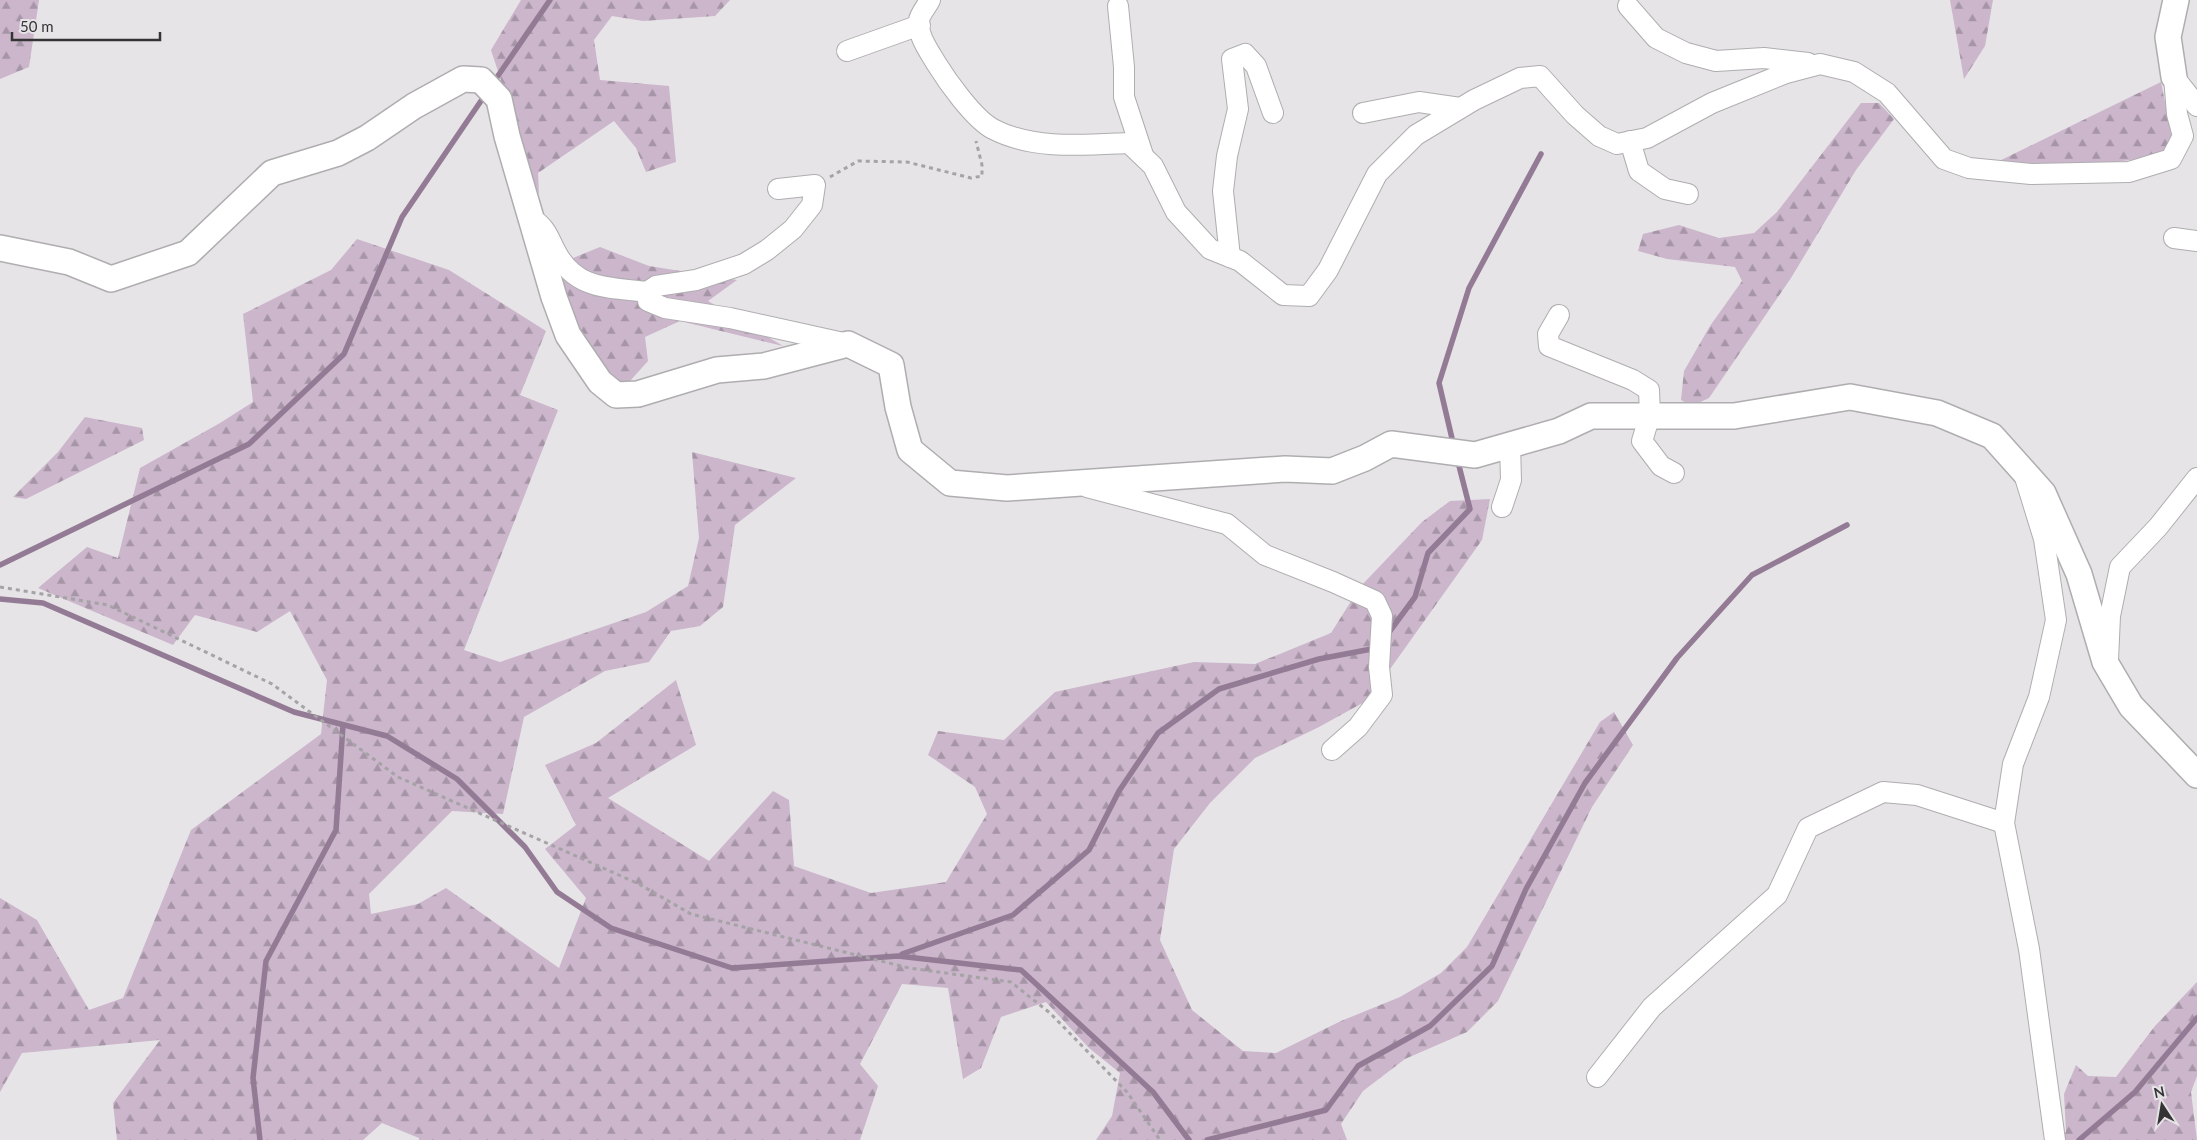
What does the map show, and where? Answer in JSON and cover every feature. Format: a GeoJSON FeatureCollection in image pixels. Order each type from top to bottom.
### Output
{"type":"FeatureCollection","features":[{"type":"Feature","properties":{"kind":"street"},"geometry":{"type":"LineString","coordinates":[[930,0],[919,20],[924,41],[944,76],[960,98],[992,128],[1032,142],[1080,145],[1129,143],[1153,166],[1176,212],[1210,249],[1240,261],[1283,295],[1309,296],[1328,270],[1377,174],[1416,135],[1460,108],[1520,78],[1540,76],[1575,115],[1599,136],[1617,144],[1647,138],[1712,103],[1786,74],[1820,64]]}},
{"type":"Feature","properties":{"kind":"street"},"geometry":{"type":"LineString","coordinates":[[1628,6],[1656,38],[1686,53],[1716,61],[1764,58],[1820,64],[1854,72],[1887,94],[1944,159],[1969,168],[2031,174],[2129,172],[2171,159],[2183,136],[2177,114],[2168,37],[2176,0]]}},
{"type":"Feature","properties":{"kind":"street"},"geometry":{"type":"LineString","coordinates":[[1118,6],[1124,67],[1124,97],[1143,157]]}},
{"type":"Feature","properties":{"kind":"street"},"geometry":{"type":"LineString","coordinates":[[847,51],[920,25]]}},
{"type":"Feature","properties":{"kind":"street"},"geometry":{"type":"LineString","coordinates":[[1230,257],[1223,191],[1227,156],[1238,109],[1232,59],[1245,54],[1256,66],[1273,113]]}},
{"type":"Feature","properties":{"kind":"street"},"geometry":{"type":"LineString","coordinates":[[2174,77],[2197,106]]}},
{"type":"Feature","properties":{"kind":"street"},"geometry":{"type":"LineString","coordinates":[[0,248],[69,262],[111,279],[188,253],[272,173],[338,153],[367,138],[414,106],[463,79],[481,80],[499,99],[507,136],[530,218],[554,297],[568,335],[600,382],[616,395],[638,394],[717,370],[764,366],[848,344]]}},
{"type":"Feature","properties":{"kind":"street"},"geometry":{"type":"LineString","coordinates":[[1363,114],[1419,102],[1460,108]]}},
{"type":"Feature","properties":{"kind":"street"},"geometry":{"type":"LineString","coordinates":[[1630,141],[1639,171],[1665,189],[1688,194]]}},
{"type":"Feature","properties":{"kind":"street"},"geometry":{"type":"LineString","coordinates":[[530,218],[545,228],[566,269],[592,285],[646,292],[656,286],[696,280],[736,266],[767,250],[793,229],[812,205],[815,185],[778,189]]}},
{"type":"Feature","properties":{"kind":"street"},"geometry":{"type":"LineString","coordinates":[[2174,238],[2197,241]]}},
{"type":"Feature","properties":{"kind":"street"},"geometry":{"type":"LineString","coordinates":[[646,292],[648,301],[665,308],[730,318],[848,344],[891,365],[898,407],[910,450],[950,483],[1007,488],[1284,469],[1332,471],[1365,458],[1391,444],[1475,455],[1559,430],[1591,416],[1734,416],[1850,397],[1938,413],[1992,436],[2043,493],[2079,574],[2108,667],[2131,706],[2197,775]]}},
{"type":"Feature","properties":{"kind":"street"},"geometry":{"type":"LineString","coordinates":[[1559,315],[1548,334],[1549,346],[1633,380],[1649,390],[1650,415],[1642,441],[1661,466],[1674,473]]}},
{"type":"Feature","properties":{"kind":"street"},"geometry":{"type":"LineString","coordinates":[[1502,507],[1511,480],[1510,445]]}},
{"type":"Feature","properties":{"kind":"street"},"geometry":{"type":"LineString","coordinates":[[2023,470],[2044,538],[2056,620],[2039,697],[2013,764],[2004,822],[2029,949],[2056,1140]]}},
{"type":"Feature","properties":{"kind":"street"},"geometry":{"type":"LineString","coordinates":[[2108,667],[2110,616],[2120,567],[2158,526],[2197,478]]}},
{"type":"Feature","properties":{"kind":"street"},"geometry":{"type":"LineString","coordinates":[[1073,484],[1227,524],[1265,555],[1375,601],[1382,616],[1380,666],[1382,695],[1358,727],[1332,750]]}},
{"type":"Feature","properties":{"kind":"street"},"geometry":{"type":"LineString","coordinates":[[1597,1077],[1652,1006],[1777,894],[1808,828],[1883,792],[1917,796],[2004,822]]}},
{"type":"Feature","properties":{"kind":"path"},"geometry":{"type":"LineString","coordinates":[[815,185],[858,161],[907,162],[971,178],[982,176],[982,165],[976,144],[976,113]]}},
{"type":"Feature","properties":{"kind":"path"},"geometry":{"type":"LineString","coordinates":[[0,587],[108,605],[272,684],[398,777],[638,884],[691,914],[909,968],[1012,982],[1050,1013],[1127,1092],[1160,1140]]}},
{"type":"Feature","properties":{"kind":"green space"},"geometry":{"type":"Polygon","coordinates":[[[0,0],[39,0],[29,67],[0,79],[0,0]]]}},
{"type":"Feature","properties":{"kind":"green space"},"geometry":{"type":"Polygon","coordinates":[[[521,0],[730,0],[715,16],[643,21],[612,16],[594,40],[600,80],[669,86],[676,162],[646,172],[636,148],[614,121],[538,173],[539,195],[491,50],[521,0]]]}},
{"type":"Feature","properties":{"kind":"green space"},"geometry":{"type":"Polygon","coordinates":[[[1950,0],[1993,0],[1985,46],[1964,79],[1950,0]]]}},
{"type":"Feature","properties":{"kind":"green space"},"geometry":{"type":"Polygon","coordinates":[[[2161,82],[2172,138],[2161,154],[2100,164],[2037,165],[1995,163],[2161,82]]]}},
{"type":"Feature","properties":{"kind":"green space"},"geometry":{"type":"Polygon","coordinates":[[[1861,103],[1879,103],[1894,119],[1856,170],[1791,278],[1709,398],[1692,406],[1681,400],[1684,371],[1710,326],[1742,281],[1735,267],[1667,259],[1638,251],[1643,234],[1679,225],[1719,238],[1754,233],[1777,212],[1861,103]]]}},
{"type":"Feature","properties":{"kind":"green space"},"geometry":{"type":"Polygon","coordinates":[[[357,239],[449,270],[546,331],[520,395],[558,410],[464,650],[500,662],[646,612],[688,586],[699,538],[692,452],[796,478],[735,525],[723,607],[700,626],[671,631],[649,662],[605,671],[524,717],[503,814],[452,811],[369,894],[371,914],[418,904],[446,888],[559,968],[586,898],[545,849],[576,825],[545,765],[596,743],[676,680],[696,745],[608,798],[709,861],[773,791],[789,800],[794,866],[871,893],[946,882],[987,814],[975,787],[928,755],[938,731],[1004,740],[1055,692],[1194,662],[1255,664],[1331,633],[1360,587],[1422,522],[1450,501],[1490,499],[1482,540],[1368,700],[1319,727],[1255,758],[1210,803],[1174,849],[1160,940],[1192,1010],[1243,1051],[1276,1053],[1341,1021],[1400,997],[1441,973],[1467,947],[1600,722],[1614,712],[1633,745],[1592,807],[1498,1001],[1467,1032],[1405,1059],[1363,1091],[1341,1124],[1347,1140],[1096,1140],[1112,1116],[1120,1073],[1089,1048],[1046,1002],[1001,1017],[981,1068],[963,1079],[948,988],[902,984],[860,1064],[878,1086],[860,1140],[419,1140],[419,1138],[382,1123],[363,1140],[117,1140],[113,1103],[160,1040],[22,1053],[0,1092],[0,898],[37,920],[89,1010],[123,998],[191,830],[321,734],[327,680],[290,611],[257,632],[195,615],[173,645],[38,588],[87,547],[118,558],[140,468],[253,402],[243,314],[331,270],[357,239]]]}},
{"type":"Feature","properties":{"kind":"green space"},"geometry":{"type":"Polygon","coordinates":[[[600,247],[649,266],[737,280],[708,301],[783,346],[680,321],[645,337],[648,361],[630,381],[618,382],[583,349],[551,267],[600,247]]]}},
{"type":"Feature","properties":{"kind":"green space"},"geometry":{"type":"Polygon","coordinates":[[[85,417],[142,428],[144,440],[26,499],[13,497],[58,452],[85,417]]]}},
{"type":"Feature","properties":{"kind":"green space"},"geometry":{"type":"Polygon","coordinates":[[[2197,982],[2197,1076],[2191,1092],[2197,1140],[2055,1140],[2066,1132],[2064,1094],[2076,1065],[2088,1076],[2116,1077],[2155,1026],[2197,982]]]}},
{"type":"Feature","properties":{"kind":"waterway"},"geometry":{"type":"LineString","coordinates":[[493,83],[550,0]]}},
{"type":"Feature","properties":{"kind":"waterway"},"geometry":{"type":"LineString","coordinates":[[0,565],[249,444],[344,354],[402,217],[485,95]]}},
{"type":"Feature","properties":{"kind":"waterway"},"geometry":{"type":"LineString","coordinates":[[1454,447],[1439,383],[1469,288],[1541,154]]}},
{"type":"Feature","properties":{"kind":"waterway"},"geometry":{"type":"LineString","coordinates":[[1387,635],[1415,597],[1428,553],[1470,509],[1457,458]]}},
{"type":"Feature","properties":{"kind":"waterway"},"geometry":{"type":"LineString","coordinates":[[1207,1140],[1326,1110],[1358,1066],[1430,1026],[1492,966],[1526,889],[1585,783],[1677,658],[1752,575],[1847,525]]}},
{"type":"Feature","properties":{"kind":"waterway"},"geometry":{"type":"LineString","coordinates":[[0,599],[43,603],[294,712],[387,736],[457,779],[525,847],[557,892],[611,928],[732,968],[898,956],[1021,970],[1153,1092],[1189,1140]]}},
{"type":"Feature","properties":{"kind":"waterway"},"geometry":{"type":"LineString","coordinates":[[902,954],[1013,915],[1089,850],[1119,791],[1158,733],[1219,689],[1319,659],[1377,648]]}},
{"type":"Feature","properties":{"kind":"waterway"},"geometry":{"type":"LineString","coordinates":[[260,1140],[253,1078],[266,961],[336,830],[343,725]]}},
{"type":"Feature","properties":{"kind":"waterway"},"geometry":{"type":"LineString","coordinates":[[2079,1140],[2135,1092],[2197,1018]]}}]}
